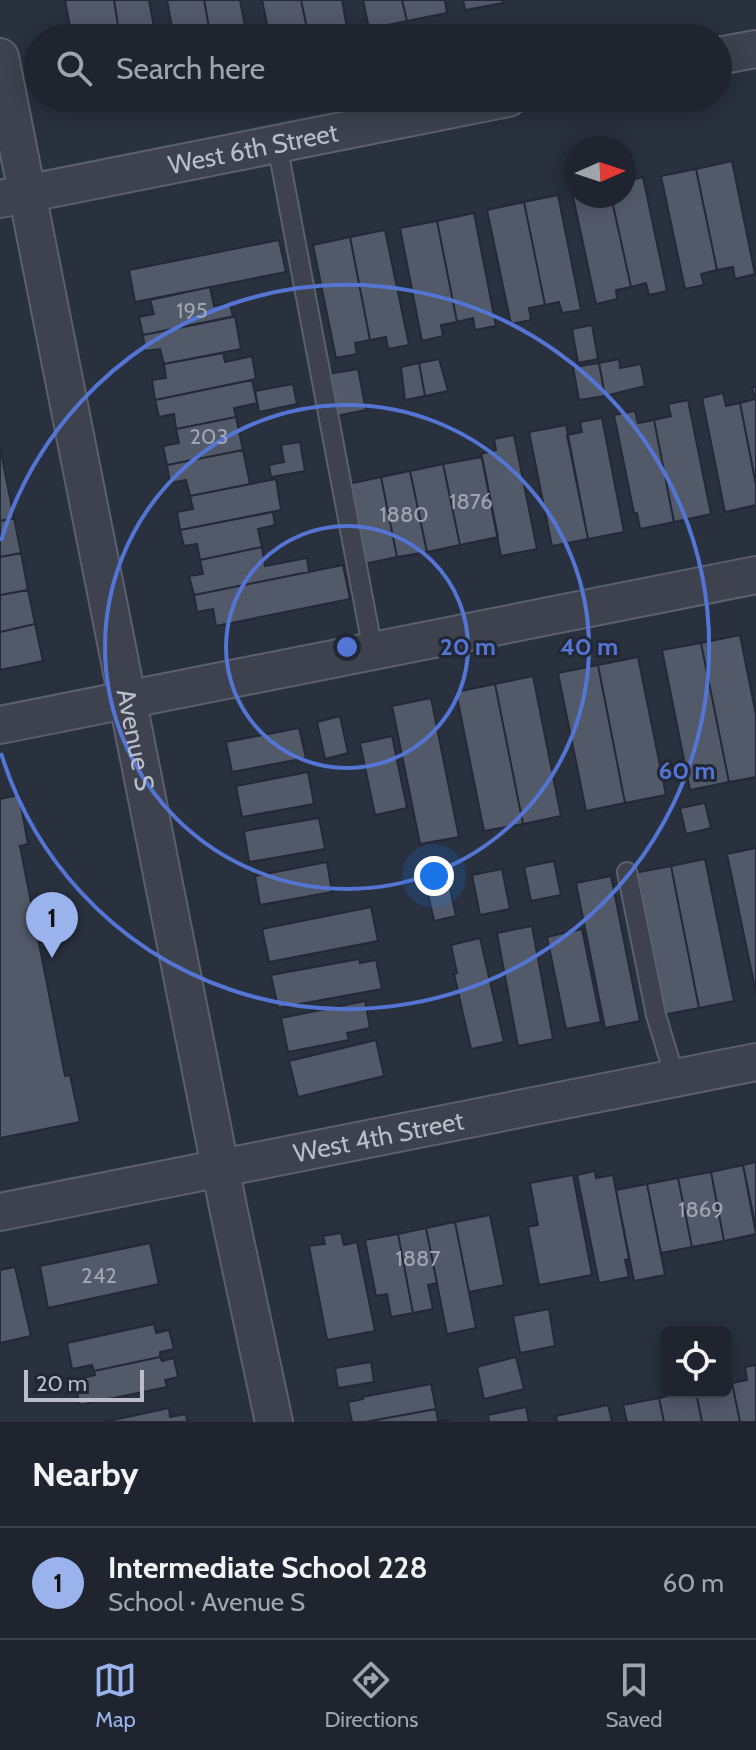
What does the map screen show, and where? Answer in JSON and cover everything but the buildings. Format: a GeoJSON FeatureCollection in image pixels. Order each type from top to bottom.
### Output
{"type":"FeatureCollection","features":[{"type":"Feature","properties":{"kind":"street"},"geometry":{"type":"LineString","coordinates":[[732,53],[756,49]]}},
{"type":"Feature","properties":{"kind":"street","name":"Avenue S"},"geometry":{"type":"LineString","coordinates":[[0,57],[13,196],[128,699],[220,1169],[274,1422]]}},
{"type":"Feature","properties":{"kind":"street","name":"West 6th Street"},"geometry":{"type":"LineString","coordinates":[[13,196],[438,112]]}},
{"type":"Feature","properties":{"kind":"street"},"geometry":{"type":"LineString","coordinates":[[0,725],[756,575]]}},
{"type":"Feature","properties":{"kind":"street","name":"West 4th Street"},"geometry":{"type":"LineString","coordinates":[[0,1212],[756,1062]]}},
{"type":"Feature","properties":{"kind":"lane"},"geometry":{"type":"LineString","coordinates":[[277,144],[373,651]]}},
{"type":"Feature","properties":{"kind":"lane"},"geometry":{"type":"LineString","coordinates":[[627,872],[656,1015],[675,1078]]}},
{"type":"Feature","properties":{"kind":"place","name":"Intermediate School 228"},"geometry":{"type":"Point","coordinates":[52,958]}}]}
